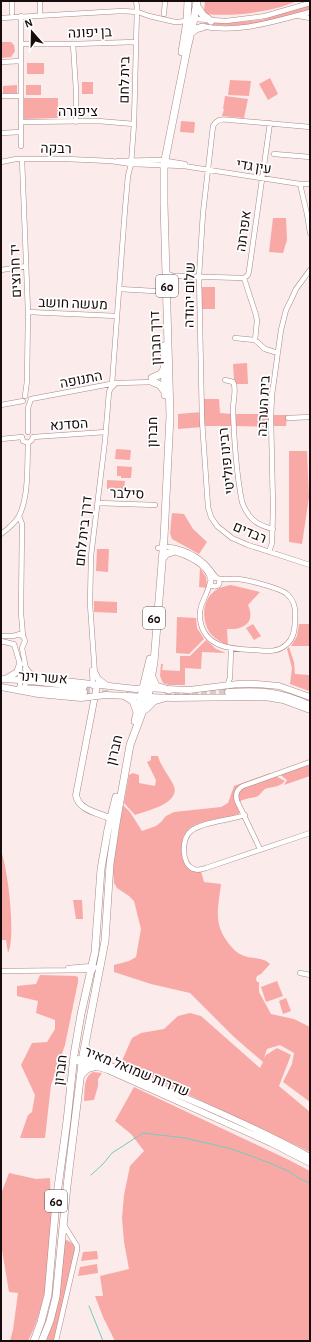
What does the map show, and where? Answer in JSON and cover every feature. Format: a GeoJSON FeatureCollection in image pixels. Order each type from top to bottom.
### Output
{"type":"FeatureCollection","features":[{"type":"Feature","properties":{"kind":"highway","name":"דרך חברון"},"geometry":{"type":"LineString","coordinates":[[162,162],[191,33],[188,1]]}},
{"type":"Feature","properties":{"kind":"highway","name":"דרך חברון"},"geometry":{"type":"LineString","coordinates":[[152,677],[155,656],[162,559],[161,548],[164,538],[170,423],[166,380],[166,273],[162,162],[176,83],[196,3]]}},
{"type":"Feature","properties":{"kind":"highway"},"geometry":{"type":"LineString","coordinates":[[196,3],[202,14],[210,21]]}},
{"type":"Feature","properties":{"kind":"highway"},"geometry":{"type":"LineString","coordinates":[[191,33],[197,28],[203,27]]}},
{"type":"Feature","properties":{"kind":"highway","name":"חברון"},"geometry":{"type":"LineString","coordinates":[[34,1341],[43,1317],[48,1295],[56,1202],[74,1060],[81,1014],[92,968],[98,930],[101,869],[127,745],[140,714],[145,697],[152,643],[161,548],[165,442],[166,380],[164,369],[164,314],[159,200],[162,162]]}},
{"type":"Feature","properties":{"kind":"highway"},"geometry":{"type":"LineString","coordinates":[[164,369],[161,374],[153,380],[160,385],[165,392]]}},
{"type":"Feature","properties":{"kind":"highway"},"geometry":{"type":"LineString","coordinates":[[162,559],[172,550],[166,544],[164,538]]}},
{"type":"Feature","properties":{"kind":"highway"},"geometry":{"type":"LineString","coordinates":[[152,677],[156,686],[169,690]]}},
{"type":"Feature","properties":{"kind":"highway","name":"חברון"},"geometry":{"type":"LineString","coordinates":[[146,688],[152,677]]}},
{"type":"Feature","properties":{"kind":"highway"},"geometry":{"type":"LineString","coordinates":[[125,696],[130,698],[140,714],[152,702],[164,698]]}},
{"type":"Feature","properties":{"kind":"highway","name":"חברון"},"geometry":{"type":"LineString","coordinates":[[85,1045],[92,1001],[105,942],[112,819]]}},
{"type":"Feature","properties":{"kind":"highway"},"geometry":{"type":"LineString","coordinates":[[82,1074],[87,1069],[99,1064],[89,1054],[85,1045]]}},
{"type":"Feature","properties":{"kind":"highway","name":"60"},"geometry":{"type":"LineString","coordinates":[[83,1061],[85,1045]]}},
{"type":"Feature","properties":{"kind":"highway","name":"חברון"},"geometry":{"type":"LineString","coordinates":[[42,1341],[50,1321],[56,1297],[63,1223],[83,1061]]}},
{"type":"Feature","properties":{"kind":"main road"},"geometry":{"type":"LineString","coordinates":[[3,679],[15,673],[20,664]]}},
{"type":"Feature","properties":{"kind":"main road"},"geometry":{"type":"LineString","coordinates":[[26,669],[38,678]]}},
{"type":"Feature","properties":{"kind":"main road"},"geometry":{"type":"LineString","coordinates":[[94,673],[100,681],[109,687]]}},
{"type":"Feature","properties":{"kind":"main road"},"geometry":{"type":"LineString","coordinates":[[3,679],[38,678],[136,689],[227,689],[259,691],[286,696],[310,705]]}},
{"type":"Feature","properties":{"kind":"main road","name":"אשר וינר"},"geometry":{"type":"LineString","coordinates":[[22,690],[84,689],[24,679]]}},
{"type":"Feature","properties":{"kind":"main road","name":"דרך בית לחם"},"geometry":{"type":"LineString","coordinates":[[95,684],[96,697],[76,791],[76,798],[80,804],[88,809],[112,819]]}},
{"type":"Feature","properties":{"kind":"main road"},"geometry":{"type":"LineString","coordinates":[[227,689],[249,684],[272,685],[310,697]]}},
{"type":"Feature","properties":{"kind":"main road"},"geometry":{"type":"LineString","coordinates":[[1,686],[69,697],[96,697],[106,695],[164,698],[265,697],[283,700],[310,710]]}},
{"type":"Feature","properties":{"kind":"main road"},"geometry":{"type":"LineString","coordinates":[[227,689],[255,687],[275,689],[310,701]]}},
{"type":"Feature","properties":{"kind":"main road","name":"שדרות שמואל מאיר"},"geometry":{"type":"LineString","coordinates":[[74,1060],[99,1064],[213,1110],[310,1157]]}},
{"type":"Feature","properties":{"kind":"main road","name":"שדרות שמואל מאיר"},"geometry":{"type":"LineString","coordinates":[[99,1064],[271,1143],[310,1163]]}},
{"type":"Feature","properties":{"kind":"street"},"geometry":{"type":"LineString","coordinates":[[12,1],[12,13]]}},
{"type":"Feature","properties":{"kind":"street"},"geometry":{"type":"LineString","coordinates":[[40,1],[40,15]]}},
{"type":"Feature","properties":{"kind":"street","name":"בית לחם"},"geometry":{"type":"LineString","coordinates":[[131,11],[135,1]]}},
{"type":"Feature","properties":{"kind":"street","name":"בית לחם"},"geometry":{"type":"LineString","coordinates":[[130,163],[134,124],[137,11],[135,1]]}},
{"type":"Feature","properties":{"kind":"street"},"geometry":{"type":"LineString","coordinates":[[164,14],[165,1]]}},
{"type":"Feature","properties":{"kind":"street"},"geometry":{"type":"LineString","coordinates":[[297,7],[305,1]]}},
{"type":"Feature","properties":{"kind":"street"},"geometry":{"type":"LineString","coordinates":[[1,18],[137,11],[149,16],[175,22],[210,21],[248,19],[310,3]]}},
{"type":"Feature","properties":{"kind":"street"},"geometry":{"type":"LineString","coordinates":[[191,21],[203,27],[218,29],[238,28],[257,26],[310,12]]}},
{"type":"Feature","properties":{"kind":"street"},"geometry":{"type":"LineString","coordinates":[[21,16],[21,146]]}},
{"type":"Feature","properties":{"kind":"street"},"geometry":{"type":"LineString","coordinates":[[293,16],[310,18]]}},
{"type":"Feature","properties":{"kind":"street","name":"בן יפונה"},"geometry":{"type":"LineString","coordinates":[[21,44],[136,42]]}},
{"type":"Feature","properties":{"kind":"street"},"geometry":{"type":"LineString","coordinates":[[73,44],[76,90],[76,122]]}},
{"type":"Feature","properties":{"kind":"street"},"geometry":{"type":"LineString","coordinates":[[1,62],[21,61]]}},
{"type":"Feature","properties":{"kind":"street"},"geometry":{"type":"LineString","coordinates":[[1,96],[21,96]]}},
{"type":"Feature","properties":{"kind":"street","name":"שלום יהודה"},"geometry":{"type":"LineString","coordinates":[[202,420],[199,276],[203,212],[213,126],[216,121],[223,119],[270,123]]}},
{"type":"Feature","properties":{"kind":"street","name":"ציפורה"},"geometry":{"type":"LineString","coordinates":[[21,122],[98,121],[134,124]]}},
{"type":"Feature","properties":{"kind":"street"},"geometry":{"type":"LineString","coordinates":[[270,123],[310,127]]}},
{"type":"Feature","properties":{"kind":"street","name":"אפרתה"},"geometry":{"type":"LineString","coordinates":[[244,278],[248,275],[249,271],[270,123]]}},
{"type":"Feature","properties":{"kind":"street"},"geometry":{"type":"LineString","coordinates":[[1,133],[21,132]]}},
{"type":"Feature","properties":{"kind":"street"},"geometry":{"type":"LineString","coordinates":[[132,152],[140,160]]}},
{"type":"Feature","properties":{"kind":"street"},"geometry":{"type":"LineString","coordinates":[[274,154],[310,157]]}},
{"type":"Feature","properties":{"kind":"street","name":"רבקה"},"geometry":{"type":"LineString","coordinates":[[1,162],[22,159],[111,161],[130,163],[162,162]]}},
{"type":"Feature","properties":{"kind":"street","name":"יד חרוצים"},"geometry":{"type":"LineString","coordinates":[[22,159],[28,312],[28,432]]}},
{"type":"Feature","properties":{"kind":"street","name":"רבקה"},"geometry":{"type":"LineString","coordinates":[[130,163],[140,160],[162,162]]}},
{"type":"Feature","properties":{"kind":"street","name":"עין גדי"},"geometry":{"type":"LineString","coordinates":[[162,162],[300,184],[310,184]]}},
{"type":"Feature","properties":{"kind":"street"},"geometry":{"type":"LineString","coordinates":[[114,384],[110,375],[113,361],[130,163]]}},
{"type":"Feature","properties":{"kind":"street"},"geometry":{"type":"LineString","coordinates":[[300,184],[310,233]]}},
{"type":"Feature","properties":{"kind":"street"},"geometry":{"type":"LineString","coordinates":[[1,270],[26,266]]}},
{"type":"Feature","properties":{"kind":"street","name":"בית הערבה"},"geometry":{"type":"LineString","coordinates":[[269,552],[272,543],[272,395],[282,322],[296,290],[310,271]]}},
{"type":"Feature","properties":{"kind":"street"},"geometry":{"type":"LineString","coordinates":[[166,273],[173,276],[244,278],[251,297],[256,318],[255,340]]}},
{"type":"Feature","properties":{"kind":"street"},"geometry":{"type":"LineString","coordinates":[[119,289],[154,291]]}},
{"type":"Feature","properties":{"kind":"street","name":"מעשה חושב"},"geometry":{"type":"LineString","coordinates":[[28,312],[117,316]]}},
{"type":"Feature","properties":{"kind":"street"},"geometry":{"type":"LineString","coordinates":[[236,338],[255,340],[265,349],[278,353]]}},
{"type":"Feature","properties":{"kind":"street","name":"התנופה"},"geometry":{"type":"LineString","coordinates":[[1,405],[114,384],[136,382],[145,379],[166,380]]}},
{"type":"Feature","properties":{"kind":"street","name":"רבינו פוליטי"},"geometry":{"type":"LineString","coordinates":[[225,380],[232,382],[235,388],[233,404],[234,435],[242,502],[246,511],[256,523],[272,529]]}},
{"type":"Feature","properties":{"kind":"street","name":"דרך בית לחם"},"geometry":{"type":"LineString","coordinates":[[95,684],[90,587],[91,556],[106,432],[108,401],[110,388],[114,384]]}},
{"type":"Feature","properties":{"kind":"street"},"geometry":{"type":"LineString","coordinates":[[288,418],[310,417]]}},
{"type":"Feature","properties":{"kind":"street","name":"רבדים"},"geometry":{"type":"LineString","coordinates":[[202,420],[206,495],[211,517],[217,526],[226,534],[248,545],[310,565]]}},
{"type":"Feature","properties":{"kind":"street"},"geometry":{"type":"LineString","coordinates":[[1,534],[19,516],[24,501],[28,443],[33,437],[32,434],[28,432],[23,434],[22,438]]}},
{"type":"Feature","properties":{"kind":"street","name":"הסדנא"},"geometry":{"type":"LineString","coordinates":[[33,437],[106,432]]}},
{"type":"Feature","properties":{"kind":"street"},"geometry":{"type":"LineString","coordinates":[[1,439],[22,438]]}},
{"type":"Feature","properties":{"kind":"street"},"geometry":{"type":"LineString","coordinates":[[22,438],[23,441],[28,443]]}},
{"type":"Feature","properties":{"kind":"street","name":"סילבר"},"geometry":{"type":"LineString","coordinates":[[98,503],[154,505]]}},
{"type":"Feature","properties":{"kind":"street"},"geometry":{"type":"LineString","coordinates":[[19,516],[22,524],[21,613],[23,636],[25,641],[22,645],[22,651],[26,669],[22,690]]}},
{"type":"Feature","properties":{"kind":"street"},"geometry":{"type":"LineString","coordinates":[[161,548],[184,551],[198,558],[219,580],[217,585]]}},
{"type":"Feature","properties":{"kind":"street"},"geometry":{"type":"LineString","coordinates":[[172,550],[199,564],[209,574],[212,585],[217,585]]}},
{"type":"Feature","properties":{"kind":"street"},"geometry":{"type":"LineString","coordinates":[[213,578],[227,580],[243,579],[282,591],[291,598],[296,610],[293,636],[285,646],[274,650],[231,649],[214,642],[207,635],[202,626],[200,617],[202,602],[213,578]]}},
{"type":"Feature","properties":{"kind":"street"},"geometry":{"type":"LineString","coordinates":[[207,592],[211,588],[227,580]]}},
{"type":"Feature","properties":{"kind":"street"},"geometry":{"type":"LineString","coordinates":[[21,613],[19,626],[12,640],[24,679]]}},
{"type":"Feature","properties":{"kind":"street"},"geometry":{"type":"LineString","coordinates":[[1,636],[20,634],[23,636]]}},
{"type":"Feature","properties":{"kind":"street"},"geometry":{"type":"LineString","coordinates":[[1,641],[17,646],[22,645]]}},
{"type":"Feature","properties":{"kind":"street"},"geometry":{"type":"LineString","coordinates":[[227,689],[230,678],[231,649]]}},
{"type":"Feature","properties":{"kind":"street","name":"דרך בית לחם"},"geometry":{"type":"LineString","coordinates":[[93,664],[92,676],[95,684]]}},
{"type":"Feature","properties":{"kind":"street"},"geometry":{"type":"LineString","coordinates":[[260,849],[236,798],[239,788],[310,762]]}},
{"type":"Feature","properties":{"kind":"street"},"geometry":{"type":"LineString","coordinates":[[245,815],[206,824],[190,831],[184,840],[187,864],[192,869],[197,870],[310,834]]}},
{"type":"Feature","properties":{"kind":"street"},"geometry":{"type":"LineString","coordinates":[[1,971],[51,970],[78,967],[100,969]]}},
{"type":"Feature","properties":{"kind":"street"},"geometry":{"type":"LineString","coordinates":[[300,973],[310,975]]}},
{"type":"Feature","properties":{"kind":"street"},"geometry":{"type":"LineString","coordinates":[[56,1341],[75,1264],[77,1248],[63,1223]]}},
{"type":"Feature","properties":{"kind":"street"},"geometry":{"type":"LineString","coordinates":[[61,1243],[67,1239],[76,1245]]}},
{"type":"Feature","properties":{"kind":"shaded area"},"geometry":{"type":"Polygon","coordinates":[[[205,1],[297,1],[265,11],[217,15],[206,14],[204,11],[205,1]]]}},
{"type":"Feature","properties":{"kind":"shaded area"},"geometry":{"type":"Polygon","coordinates":[[[310,5],[310,10],[271,21],[233,26],[205,24],[261,20],[310,5]]]}},
{"type":"Feature","properties":{"kind":"shaded area"},"geometry":{"type":"Polygon","coordinates":[[[1,42],[11,42],[14,45],[15,51],[11,57],[1,58],[1,42]]]}},
{"type":"Feature","properties":{"kind":"shaded area"},"geometry":{"type":"Polygon","coordinates":[[[27,63],[44,63],[44,74],[27,74],[27,63]]]}},
{"type":"Feature","properties":{"kind":"shaded area"},"geometry":{"type":"Polygon","coordinates":[[[270,78],[278,94],[268,100],[259,84],[270,78]]]}},
{"type":"Feature","properties":{"kind":"shaded area"},"geometry":{"type":"Polygon","coordinates":[[[230,80],[251,81],[249,96],[228,95],[230,80]]]}},
{"type":"Feature","properties":{"kind":"shaded area"},"geometry":{"type":"Polygon","coordinates":[[[82,82],[93,82],[93,94],[82,94],[82,82]]]}},
{"type":"Feature","properties":{"kind":"shaded area"},"geometry":{"type":"Polygon","coordinates":[[[17,85],[17,94],[3,94],[3,86],[17,85]]]}},
{"type":"Feature","properties":{"kind":"shaded area"},"geometry":{"type":"Polygon","coordinates":[[[26,85],[41,85],[41,95],[26,95],[26,85]]]}},
{"type":"Feature","properties":{"kind":"shaded area"},"geometry":{"type":"Polygon","coordinates":[[[225,96],[248,99],[244,118],[222,116],[225,96]]]}},
{"type":"Feature","properties":{"kind":"shaded area"},"geometry":{"type":"Polygon","coordinates":[[[24,98],[58,98],[58,118],[24,119],[24,98]]]}},
{"type":"Feature","properties":{"kind":"shaded area"},"geometry":{"type":"Polygon","coordinates":[[[181,121],[195,122],[194,133],[180,132],[181,121]]]}},
{"type":"Feature","properties":{"kind":"shaded area"},"geometry":{"type":"Polygon","coordinates":[[[273,218],[286,218],[287,240],[283,253],[269,252],[273,218]]]}},
{"type":"Feature","properties":{"kind":"shaded area"},"geometry":{"type":"Polygon","coordinates":[[[202,287],[215,287],[215,309],[202,309],[202,287]]]}},
{"type":"Feature","properties":{"kind":"shaded area"},"geometry":{"type":"Polygon","coordinates":[[[247,363],[248,384],[236,384],[234,381],[233,364],[247,363]]]}},
{"type":"Feature","properties":{"kind":"shaded area"},"geometry":{"type":"Polygon","coordinates":[[[203,399],[219,399],[220,413],[232,414],[232,426],[204,426],[203,399]]]}},
{"type":"Feature","properties":{"kind":"shaded area"},"geometry":{"type":"Polygon","coordinates":[[[202,412],[202,427],[178,429],[178,414],[202,412]]]}},
{"type":"Feature","properties":{"kind":"shaded area"},"geometry":{"type":"Polygon","coordinates":[[[235,414],[270,414],[270,427],[235,426],[235,414]]]}},
{"type":"Feature","properties":{"kind":"shaded area"},"geometry":{"type":"Polygon","coordinates":[[[272,415],[287,415],[286,426],[273,426],[272,415]]]}},
{"type":"Feature","properties":{"kind":"shaded area"},"geometry":{"type":"Polygon","coordinates":[[[116,449],[131,450],[130,460],[115,459],[116,449]]]}},
{"type":"Feature","properties":{"kind":"shaded area"},"geometry":{"type":"Polygon","coordinates":[[[289,451],[307,451],[309,497],[302,544],[289,542],[289,451]]]}},
{"type":"Feature","properties":{"kind":"shaded area"},"geometry":{"type":"Polygon","coordinates":[[[117,466],[132,467],[131,478],[121,478],[121,476],[117,476],[117,466]]]}},
{"type":"Feature","properties":{"kind":"shaded area"},"geometry":{"type":"Polygon","coordinates":[[[107,480],[125,481],[124,490],[107,489],[107,480]]]}},
{"type":"Feature","properties":{"kind":"shaded area"},"geometry":{"type":"Polygon","coordinates":[[[172,513],[184,514],[193,529],[207,542],[199,554],[172,539],[170,533],[172,513]]]}},
{"type":"Feature","properties":{"kind":"shaded area"},"geometry":{"type":"Polygon","coordinates":[[[97,549],[109,549],[108,572],[96,571],[97,549]]]}},
{"type":"Feature","properties":{"kind":"shaded area"},"geometry":{"type":"Polygon","coordinates":[[[200,568],[206,577],[207,588],[199,587],[200,568]]]}},
{"type":"Feature","properties":{"kind":"shaded area"},"geometry":{"type":"Polygon","coordinates":[[[231,585],[260,592],[248,605],[250,611],[249,621],[243,627],[227,629],[228,646],[216,639],[210,633],[205,622],[204,610],[211,594],[220,588],[231,585]]]}},
{"type":"Feature","properties":{"kind":"shaded area"},"geometry":{"type":"Polygon","coordinates":[[[94,601],[117,602],[117,613],[94,612],[94,601]]]}},
{"type":"Feature","properties":{"kind":"shaded area"},"geometry":{"type":"Polygon","coordinates":[[[177,617],[196,618],[197,628],[204,639],[189,654],[176,653],[177,617]]]}},
{"type":"Feature","properties":{"kind":"shaded area"},"geometry":{"type":"Polygon","coordinates":[[[253,624],[261,636],[254,640],[246,628],[253,624]]]}},
{"type":"Feature","properties":{"kind":"shaded area"},"geometry":{"type":"Polygon","coordinates":[[[299,624],[310,624],[310,646],[291,646],[297,636],[299,624]]]}},
{"type":"Feature","properties":{"kind":"shaded area"},"geometry":{"type":"Polygon","coordinates":[[[206,640],[216,649],[226,653],[202,652],[201,669],[185,668],[185,685],[169,685],[163,683],[160,676],[161,664],[163,664],[162,670],[180,671],[180,656],[190,656],[206,640]]]}},
{"type":"Feature","properties":{"kind":"shaded area"},"geometry":{"type":"Polygon","coordinates":[[[289,647],[294,662],[295,674],[309,675],[309,691],[290,684],[292,668],[287,649],[289,647]]]}},
{"type":"Feature","properties":{"kind":"shaded area"},"geometry":{"type":"Polygon","coordinates":[[[151,756],[158,756],[173,784],[175,791],[169,801],[135,815],[124,803],[129,775],[133,773],[139,775],[139,783],[155,786],[156,780],[147,762],[151,760],[151,756]]]}},
{"type":"Feature","properties":{"kind":"shaded area"},"geometry":{"type":"Polygon","coordinates":[[[310,765],[310,776],[284,785],[287,780],[279,774],[310,765]]]}},
{"type":"Feature","properties":{"kind":"shaded area"},"geometry":{"type":"Polygon","coordinates":[[[270,773],[285,781],[278,786],[265,789],[258,796],[240,802],[238,804],[238,808],[240,813],[204,822],[188,829],[184,836],[182,854],[184,861],[189,868],[201,871],[204,882],[221,884],[218,916],[221,930],[229,944],[242,955],[261,959],[270,964],[261,974],[257,976],[256,979],[257,982],[259,982],[259,992],[271,1014],[294,1019],[310,1027],[310,1102],[283,1082],[292,1064],[294,1053],[280,1045],[267,1049],[264,1058],[277,1048],[291,1055],[279,1086],[310,1112],[310,1152],[121,1063],[132,1038],[141,1033],[164,1029],[178,1016],[190,1013],[201,1016],[260,1068],[263,1062],[234,1037],[190,993],[151,984],[114,972],[114,965],[129,961],[136,957],[141,929],[134,901],[117,888],[114,883],[113,870],[123,805],[130,812],[142,831],[156,826],[166,816],[174,812],[221,807],[228,803],[234,786],[270,773]]]}},
{"type":"Feature","properties":{"kind":"shaded area"},"geometry":{"type":"Polygon","coordinates":[[[1,851],[4,860],[10,903],[11,933],[8,953],[6,940],[1,940],[1,851]]]}},
{"type":"Feature","properties":{"kind":"shaded area"},"geometry":{"type":"Polygon","coordinates":[[[73,900],[82,900],[83,919],[76,919],[73,900]]]}},
{"type":"Feature","properties":{"kind":"shaded area"},"geometry":{"type":"Polygon","coordinates":[[[40,975],[75,976],[78,977],[78,982],[65,1045],[51,1085],[45,1138],[20,1138],[28,1115],[32,1112],[35,1095],[21,1065],[32,1043],[47,1042],[55,1029],[55,1020],[36,1013],[38,1001],[17,996],[17,986],[36,984],[40,975]]]}},
{"type":"Feature","properties":{"kind":"shaded area"},"geometry":{"type":"Polygon","coordinates":[[[277,981],[283,996],[266,1002],[261,987],[277,981]]]}},
{"type":"Feature","properties":{"kind":"shaded area"},"geometry":{"type":"Polygon","coordinates":[[[286,998],[291,1011],[283,1014],[279,1001],[286,998]]]}},
{"type":"Feature","properties":{"kind":"shaded area"},"geometry":{"type":"Polygon","coordinates":[[[93,1072],[102,1073],[98,1079],[98,1086],[94,1100],[84,1101],[86,1081],[93,1072]]]}},
{"type":"Feature","properties":{"kind":"shaded area"},"geometry":{"type":"Polygon","coordinates":[[[134,1087],[310,1171],[310,1341],[115,1341],[103,1317],[95,1296],[103,1296],[100,1276],[129,1269],[124,1242],[122,1218],[124,1195],[130,1166],[144,1151],[131,1134],[115,1121],[134,1087]]]}},
{"type":"Feature","properties":{"kind":"shaded area"},"geometry":{"type":"Polygon","coordinates":[[[9,1173],[36,1179],[50,1178],[51,1240],[49,1261],[42,1302],[28,1341],[10,1341],[18,1293],[9,1292],[1,1244],[1,1194],[9,1173]]]}},
{"type":"Feature","properties":{"kind":"shaded area"},"geometry":{"type":"Polygon","coordinates":[[[67,1240],[73,1244],[76,1249],[54,1341],[45,1341],[65,1241],[67,1240]]]}},
{"type":"Feature","properties":{"kind":"shaded area"},"geometry":{"type":"Polygon","coordinates":[[[97,1251],[98,1259],[81,1261],[83,1252],[97,1251]]]}},
{"type":"Feature","properties":{"kind":"shaded area"},"geometry":{"type":"Polygon","coordinates":[[[97,1264],[98,1273],[78,1276],[80,1267],[97,1264]]]}},
{"type":"Feature","properties":{"kind":"waterway"},"geometry":{"type":"LineString","coordinates":[[91,1175],[112,1153],[143,1133],[185,1138],[232,1149],[270,1163],[310,1183]]}},
{"type":"Feature","properties":{"kind":"waterway"},"geometry":{"type":"LineString","coordinates":[[89,1306],[103,1341]]}},
{"type":"Feature","properties":{"kind":"tunnel"},"geometry":{"type":"LineString","coordinates":[[84,687],[99,688]]}},
{"type":"Feature","properties":{"kind":"tunnel"},"geometry":{"type":"LineString","coordinates":[[84,692],[108,693]]}},
{"type":"Feature","properties":{"kind":"tunnel"},"geometry":{"type":"LineString","coordinates":[[165,695],[228,692]]}}]}
